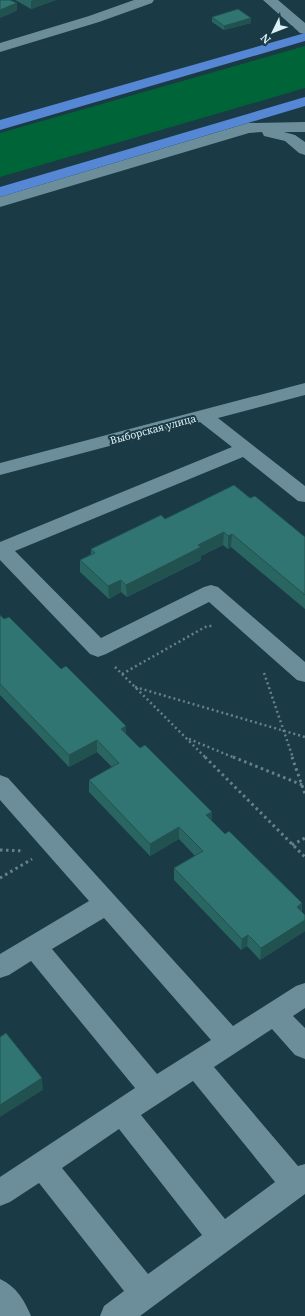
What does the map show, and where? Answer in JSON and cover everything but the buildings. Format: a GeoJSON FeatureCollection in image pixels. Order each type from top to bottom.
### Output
{"type":"FeatureCollection","features":[{"type":"Feature","properties":{"kind":"highway"},"geometry":{"type":"LineString","coordinates":[[0,125],[305,37]]}},
{"type":"Feature","properties":{"kind":"highway"},"geometry":{"type":"LineString","coordinates":[[0,192],[305,100]]}},
{"type":"Feature","properties":{"kind":"street"},"geometry":{"type":"LineString","coordinates":[[0,48],[94,19],[147,0]]}},
{"type":"Feature","properties":{"kind":"street"},"geometry":{"type":"LineString","coordinates":[[270,0],[305,30]]}},
{"type":"Feature","properties":{"kind":"street"},"geometry":{"type":"LineString","coordinates":[[0,202],[248,128],[305,127]]}},
{"type":"Feature","properties":{"kind":"street"},"geometry":{"type":"LineString","coordinates":[[248,128],[290,138],[305,150]]}},
{"type":"Feature","properties":{"kind":"street","name":"Выборская улица"},"geometry":{"type":"LineString","coordinates":[[0,469],[305,389]]}},
{"type":"Feature","properties":{"kind":"street"},"geometry":{"type":"LineString","coordinates":[[204,416],[305,496]]}},
{"type":"Feature","properties":{"kind":"street"},"geometry":{"type":"LineString","coordinates":[[246,449],[0,549],[98,649],[211,592],[305,674]]}},
{"type":"Feature","properties":{"kind":"street"},"geometry":{"type":"LineString","coordinates":[[0,784],[231,1043]]}},
{"type":"Feature","properties":{"kind":"street"},"geometry":{"type":"LineString","coordinates":[[0,967],[107,903]]}},
{"type":"Feature","properties":{"kind":"street"},"geometry":{"type":"LineString","coordinates":[[34,946],[154,1091]]}},
{"type":"Feature","properties":{"kind":"street"},"geometry":{"type":"LineString","coordinates":[[0,1193],[154,1091],[231,1043],[305,994]]}},
{"type":"Feature","properties":{"kind":"street"},"geometry":{"type":"LineString","coordinates":[[275,1014],[305,1047]]}},
{"type":"Feature","properties":{"kind":"street"},"geometry":{"type":"LineString","coordinates":[[115,1316],[300,1181],[196,1065]]}},
{"type":"Feature","properties":{"kind":"street"},"geometry":{"type":"LineString","coordinates":[[122,1112],[222,1238]]}},
{"type":"Feature","properties":{"kind":"street"},"geometry":{"type":"LineString","coordinates":[[42,1166],[145,1294]]}},
{"type":"Feature","properties":{"kind":"street"},"geometry":{"type":"LineString","coordinates":[[0,1294],[16,1316]]}},
{"type":"Feature","properties":{"kind":"path"},"geometry":{"type":"LineString","coordinates":[[122,674],[207,626],[214,626]]}},
{"type":"Feature","properties":{"kind":"path"},"geometry":{"type":"LineString","coordinates":[[98,649],[305,857]]}},
{"type":"Feature","properties":{"kind":"path"},"geometry":{"type":"LineString","coordinates":[[261,666],[304,785],[305,794]]}},
{"type":"Feature","properties":{"kind":"path"},"geometry":{"type":"LineString","coordinates":[[135,686],[305,737]]}},
{"type":"Feature","properties":{"kind":"path"},"geometry":{"type":"LineString","coordinates":[[186,738],[304,785]]}},
{"type":"Feature","properties":{"kind":"path"},"geometry":{"type":"LineString","coordinates":[[292,845],[305,838]]}},
{"type":"Feature","properties":{"kind":"path"},"geometry":{"type":"LineString","coordinates":[[0,878],[38,856]]}},
{"type":"Feature","properties":{"kind":"green space"},"geometry":{"type":"Polygon","coordinates":[[[305,46],[305,88],[0,177],[0,133],[305,46]]]}}]}
